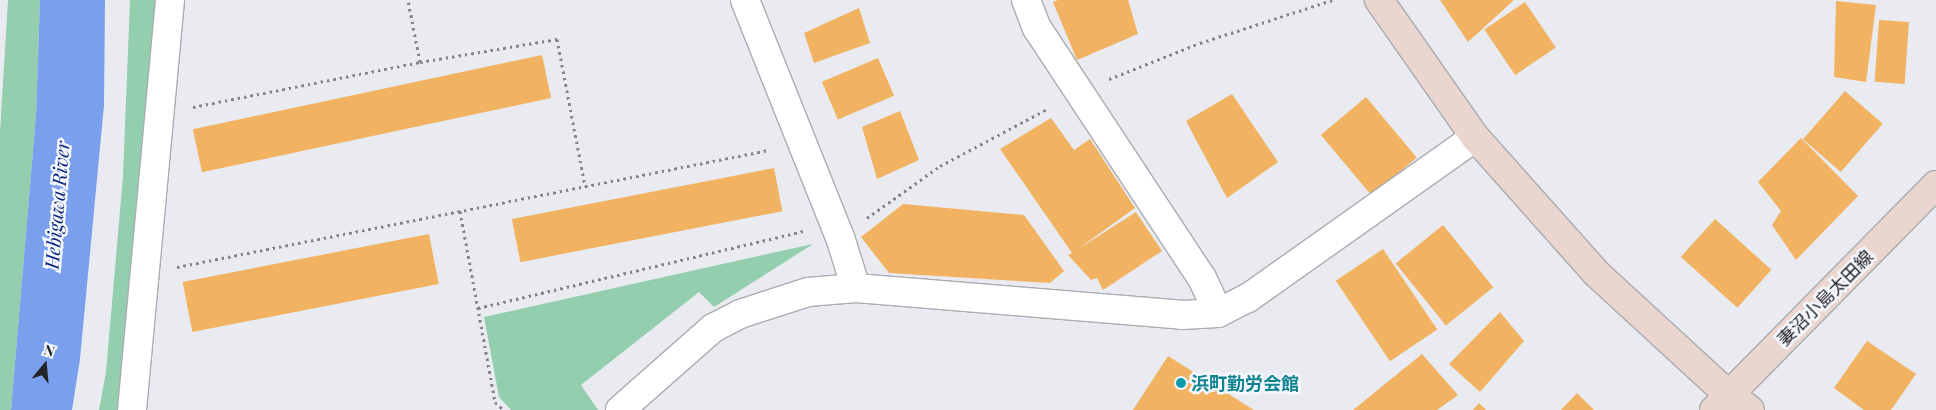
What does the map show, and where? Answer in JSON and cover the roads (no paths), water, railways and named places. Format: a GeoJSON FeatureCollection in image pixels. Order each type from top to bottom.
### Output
{"type":"FeatureCollection","features":[{"type":"Feature","properties":{"kind":"street"},"geometry":{"type":"LineString","coordinates":[[132,410],[170,0]]}},
{"type":"Feature","properties":{"kind":"street"},"geometry":{"type":"LineString","coordinates":[[745,0],[834,223],[856,288]]}},
{"type":"Feature","properties":{"kind":"street"},"geometry":{"type":"LineString","coordinates":[[1026,0],[1037,28],[1202,278],[1218,313]]}},
{"type":"Feature","properties":{"kind":"street"},"geometry":{"type":"LineString","coordinates":[[1380,0],[1475,137],[1596,273],[1731,405]]}},
{"type":"Feature","properties":{"kind":"street"},"geometry":{"type":"LineString","coordinates":[[620,410],[714,328],[740,314],[808,292],[856,288],[1182,315],[1218,313],[1248,298],[1475,137]]}},
{"type":"Feature","properties":{"kind":"street","name":"妻沼小島太田線"},"geometry":{"type":"LineString","coordinates":[[1731,405],[1936,185]]}},
{"type":"Feature","properties":{"kind":"water","name":"Hebigawa River"},"geometry":{"type":"Polygon","coordinates":[[[40,0],[105,0],[104,105],[80,359],[72,410],[11,410],[36,115],[40,0]]]}},
{"type":"Feature","properties":{"kind":"place","name":"浜町勤労会館"},"geometry":{"type":"Point","coordinates":[1181,383]}}]}
